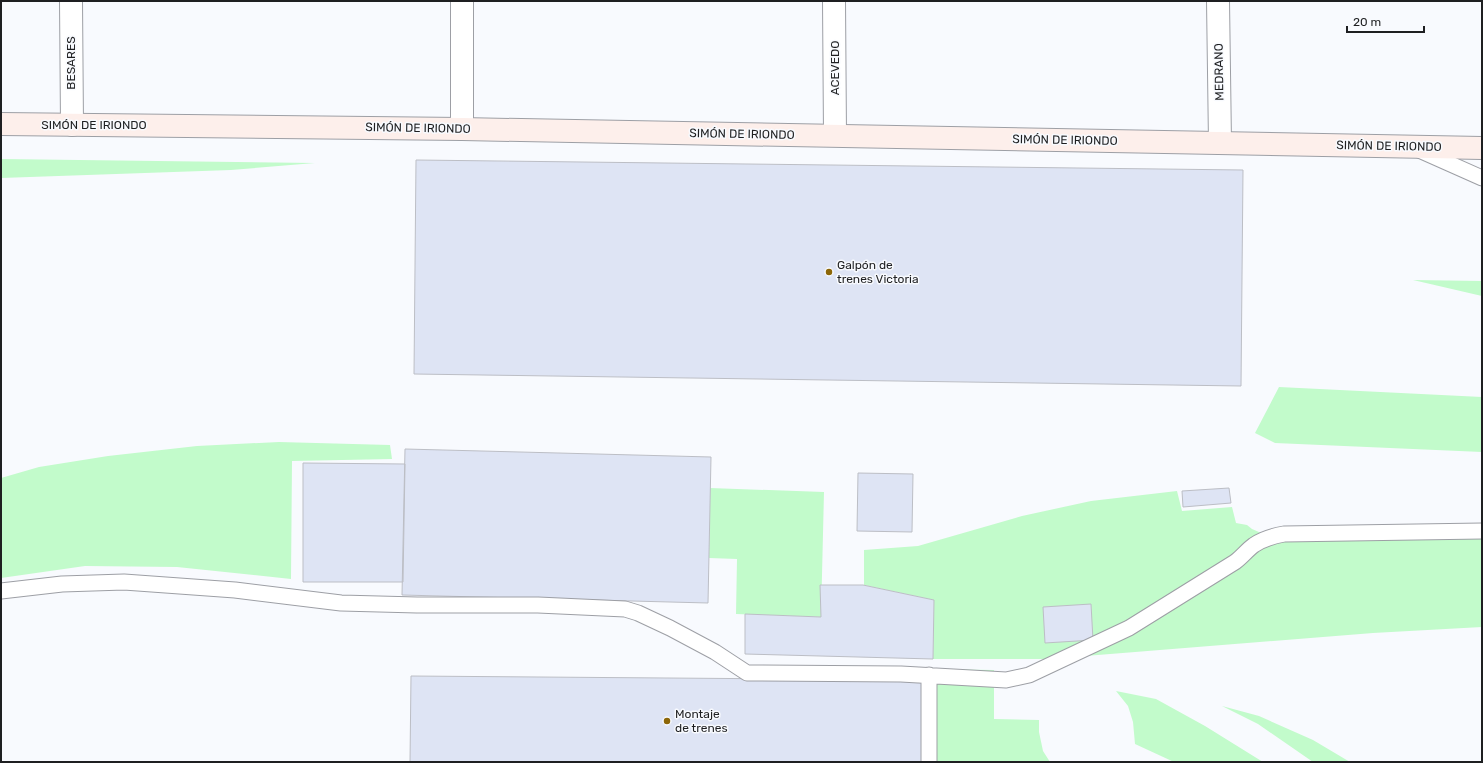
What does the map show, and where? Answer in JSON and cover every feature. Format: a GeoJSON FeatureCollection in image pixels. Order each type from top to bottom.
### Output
{"type":"FeatureCollection","features":[{"type":"Feature","properties":{"kind":"street","name":"BESARES"},"geometry":{"type":"LineString","coordinates":[[71,1],[72,125]]}},
{"type":"Feature","properties":{"kind":"street"},"geometry":{"type":"LineString","coordinates":[[462,1],[462,129]]}},
{"type":"Feature","properties":{"kind":"street","name":"ACEVEDO"},"geometry":{"type":"LineString","coordinates":[[834,1],[835,135]]}},
{"type":"Feature","properties":{"kind":"street","name":"MEDRANO"},"geometry":{"type":"LineString","coordinates":[[1218,1],[1220,143]]}},
{"type":"Feature","properties":{"kind":"street","name":"SIMÓN DE IRIONDO"},"geometry":{"type":"LineString","coordinates":[[1,124],[835,135],[1482,148]]}},
{"type":"Feature","properties":{"kind":"lane"},"geometry":{"type":"LineString","coordinates":[[1411,146],[1482,178]]}},
{"type":"Feature","properties":{"kind":"lane"},"geometry":{"type":"LineString","coordinates":[[1,591],[62,584],[124,582],[235,590],[340,603],[417,605],[538,605],[625,609],[638,613],[715,652],[747,673],[930,675],[1006,680],[1028,675],[1129,628],[1235,562],[1252,546],[1266,538],[1284,534],[1482,531]]}},
{"type":"Feature","properties":{"kind":"lane"},"geometry":{"type":"LineString","coordinates":[[929,762],[930,675]]}},
{"type":"Feature","properties":{"kind":"green space"},"geometry":{"type":"Polygon","coordinates":[[[1,159],[315,163],[231,170],[1,178],[1,159]]]}},
{"type":"Feature","properties":{"kind":"green space"},"geometry":{"type":"Polygon","coordinates":[[[1413,280],[1482,281],[1482,296],[1413,280]]]}},
{"type":"Feature","properties":{"kind":"green space"},"geometry":{"type":"Polygon","coordinates":[[[1279,387],[1482,397],[1482,452],[1275,443],[1255,433],[1279,387]]]}},
{"type":"Feature","properties":{"kind":"green space"},"geometry":{"type":"Polygon","coordinates":[[[279,442],[390,445],[392,459],[292,461],[291,579],[177,567],[85,566],[1,578],[1,478],[39,467],[108,456],[197,446],[279,442]]]}},
{"type":"Feature","properties":{"kind":"green space"},"geometry":{"type":"Polygon","coordinates":[[[710,488],[824,492],[821,617],[736,614],[737,559],[709,558],[710,488]]]}},
{"type":"Feature","properties":{"kind":"green space"},"geometry":{"type":"Polygon","coordinates":[[[1177,491],[1182,511],[1232,507],[1236,523],[1247,525],[1259,532],[1284,534],[1482,531],[1482,627],[1373,633],[1048,659],[933,659],[934,600],[864,585],[864,550],[918,546],[1022,516],[1091,501],[1177,491]]]}},
{"type":"Feature","properties":{"kind":"green space"},"geometry":{"type":"Polygon","coordinates":[[[925,669],[994,670],[994,719],[1039,720],[1039,732],[1043,751],[1050,762],[923,762],[925,669]]]}},
{"type":"Feature","properties":{"kind":"green space"},"geometry":{"type":"Polygon","coordinates":[[[1116,691],[1156,699],[1205,726],[1263,762],[1174,762],[1135,744],[1133,722],[1128,706],[1116,691]]]}},
{"type":"Feature","properties":{"kind":"green space"},"geometry":{"type":"Polygon","coordinates":[[[1222,706],[1259,716],[1313,740],[1350,762],[1313,762],[1258,724],[1222,706]]]}},
{"type":"Feature","properties":{"kind":"building","name":"Galpón de trenes Victoria"},"geometry":{"type":"Polygon","coordinates":[[[416,160],[1243,170],[1241,386],[414,374],[416,160]]]}},
{"type":"Feature","properties":{"kind":"building"},"geometry":{"type":"Polygon","coordinates":[[[405,449],[711,457],[708,603],[402,595],[405,449]]]}},
{"type":"Feature","properties":{"kind":"building"},"geometry":{"type":"Polygon","coordinates":[[[303,463],[405,464],[403,582],[303,582],[303,463]]]}},
{"type":"Feature","properties":{"kind":"building"},"geometry":{"type":"Polygon","coordinates":[[[858,473],[913,474],[912,532],[857,531],[858,473]]]}},
{"type":"Feature","properties":{"kind":"building"},"geometry":{"type":"Polygon","coordinates":[[[1229,488],[1231,503],[1183,507],[1182,491],[1229,488]]]}},
{"type":"Feature","properties":{"kind":"building"},"geometry":{"type":"Polygon","coordinates":[[[820,585],[863,585],[934,600],[933,659],[745,654],[745,614],[821,617],[820,585]]]}},
{"type":"Feature","properties":{"kind":"building"},"geometry":{"type":"Polygon","coordinates":[[[1091,604],[1093,640],[1045,643],[1043,607],[1091,604]]]}},
{"type":"Feature","properties":{"kind":"building","name":"Montaje de trenes"},"geometry":{"type":"Polygon","coordinates":[[[411,676],[923,680],[923,762],[410,762],[411,676]]]}},
{"type":"Feature","properties":{"kind":"place","name":"Galpón de trenes Victoria"},"geometry":{"type":"Point","coordinates":[829,272]}},
{"type":"Feature","properties":{"kind":"place","name":"Montaje de trenes"},"geometry":{"type":"Point","coordinates":[667,721]}}]}
